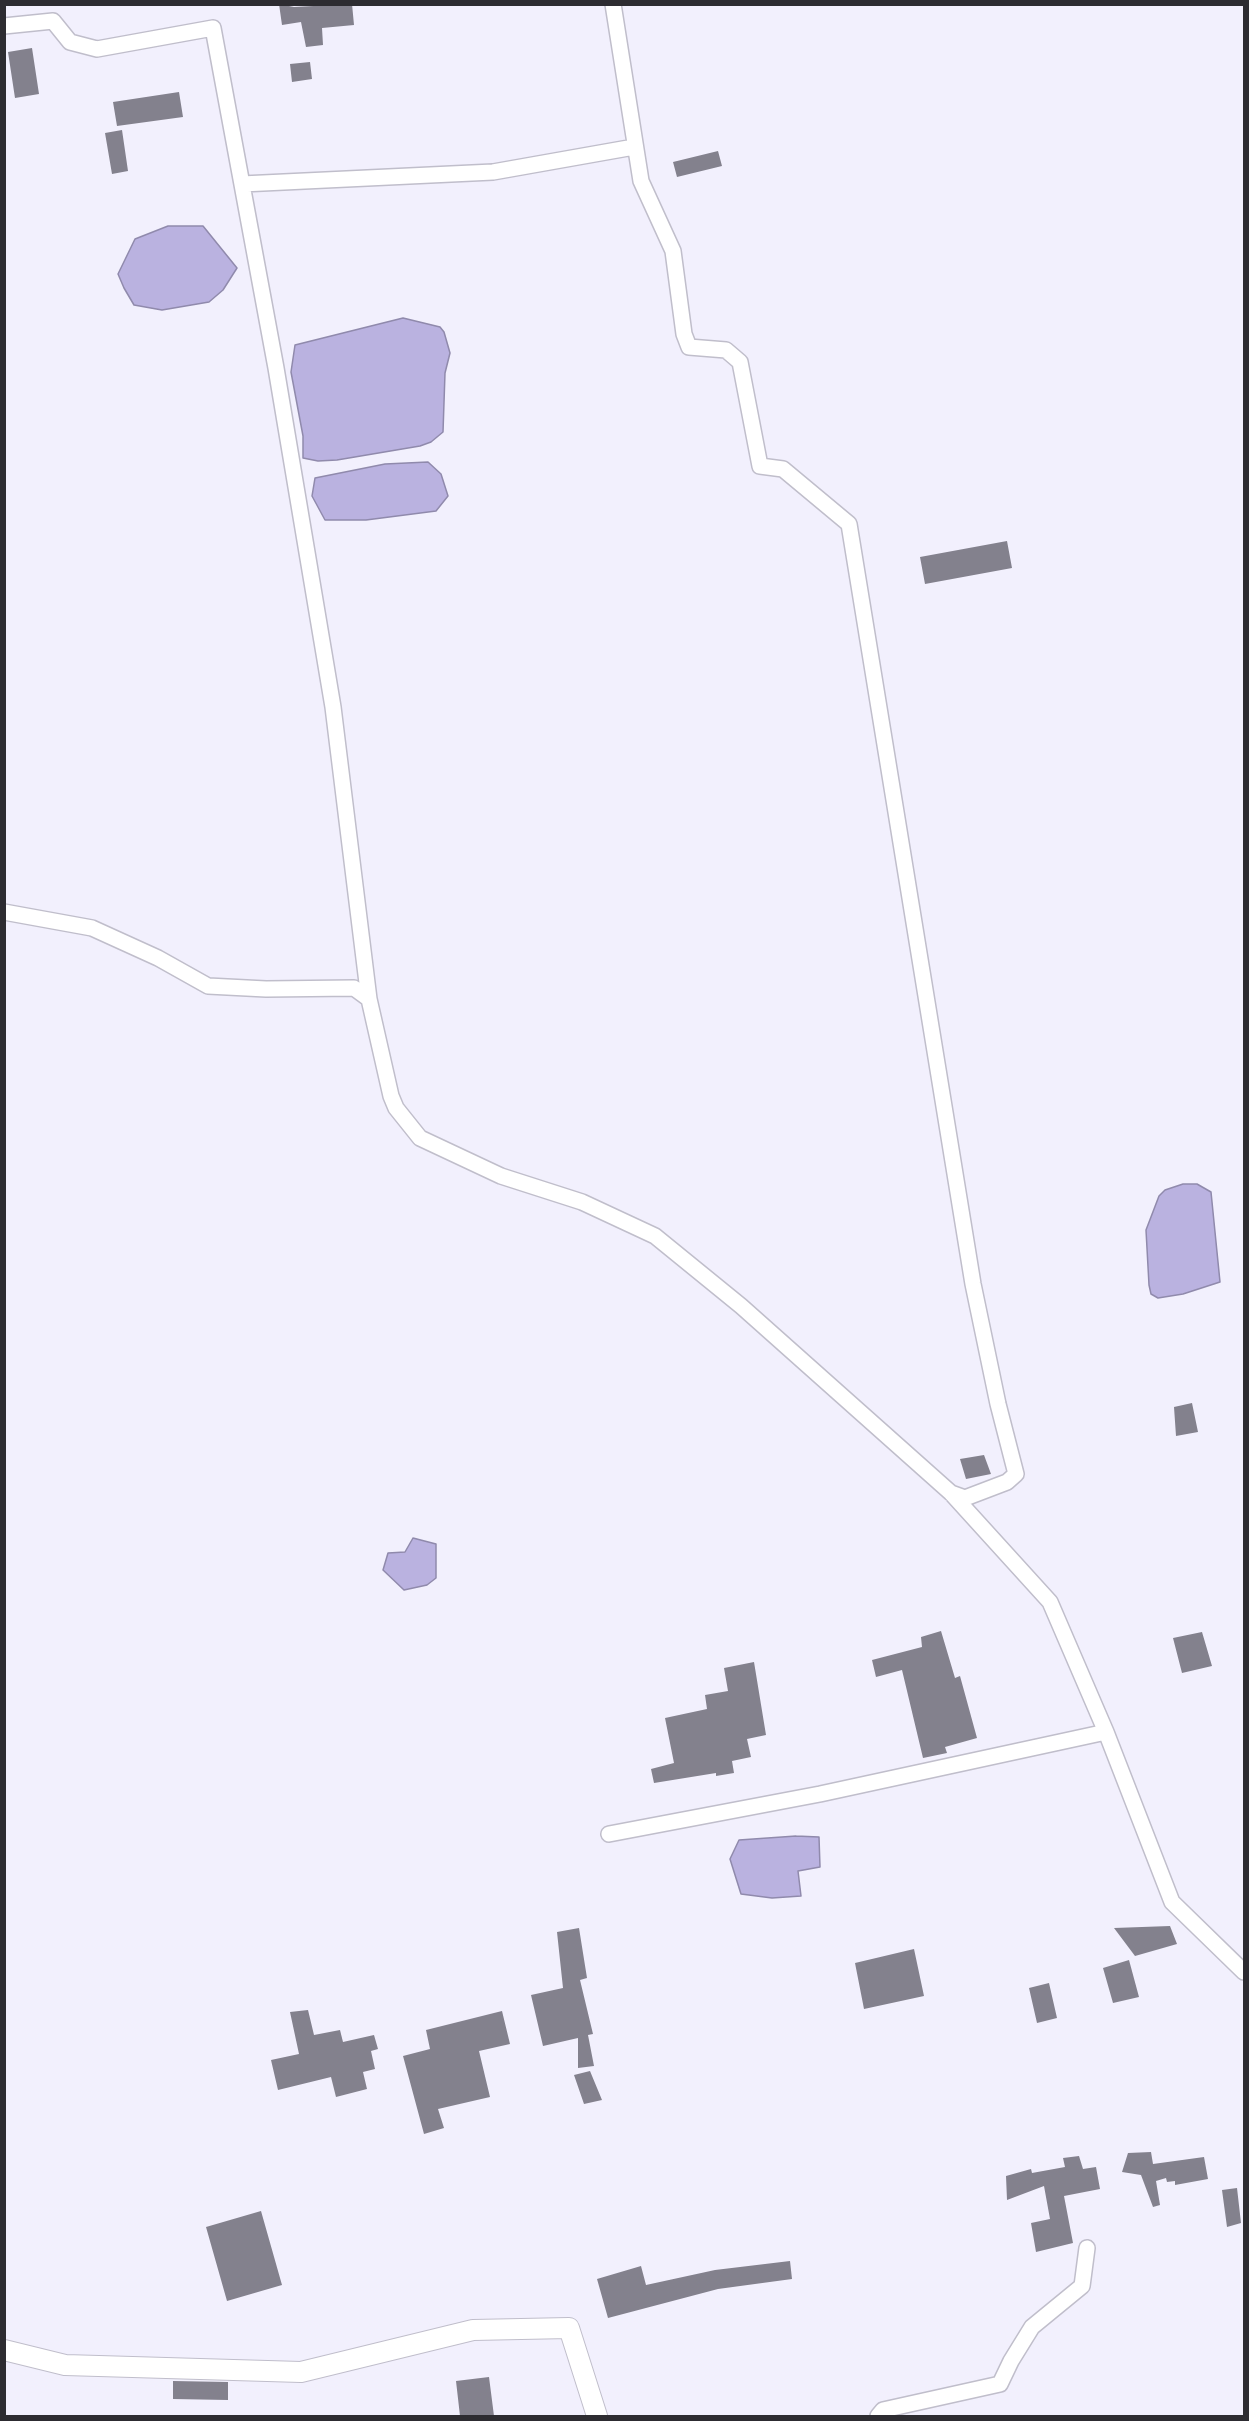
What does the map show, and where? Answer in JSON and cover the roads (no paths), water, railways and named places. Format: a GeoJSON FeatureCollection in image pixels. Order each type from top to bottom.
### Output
{"type":"FeatureCollection","features":[{"type":"Feature","properties":{"kind":"street"},"geometry":{"type":"LineString","coordinates":[[613,4],[641,181],[673,251],[684,334],[689,347],[726,350],[740,362],[760,466],[783,469],[849,524],[973,1284],[998,1404],[1016,1474],[1007,1482],[964,1498],[951,1493]]}},
{"type":"Feature","properties":{"kind":"street"},"geometry":{"type":"LineString","coordinates":[[4,26],[53,21],[70,42],[97,49],[213,28],[333,707],[369,999],[390,1096],[396,1108],[420,1138],[501,1176],[582,1202],[656,1236],[741,1306],[951,1493],[1050,1602],[1106,1732],[1172,1902],[1245,1972]]}},
{"type":"Feature","properties":{"kind":"street"},"geometry":{"type":"LineString","coordinates":[[242,184],[493,172],[634,147]]}},
{"type":"Feature","properties":{"kind":"street"},"geometry":{"type":"LineString","coordinates":[[4,912],[92,928],[158,958],[208,986],[266,989],[354,988],[369,999]]}},
{"type":"Feature","properties":{"kind":"street"},"geometry":{"type":"LineString","coordinates":[[609,1834],[820,1794],[1106,1732]]}},
{"type":"Feature","properties":{"kind":"street"},"geometry":{"type":"LineString","coordinates":[[878,2416],[883,2410],[1000,2384],[1032,2327],[1082,2286],[1087,2248]]}},
{"type":"Feature","properties":{"kind":"street"},"geometry":{"type":"LineString","coordinates":[[4,2350],[65,2365],[302,2372],[473,2330],[569,2328],[597,2416]]}}]}
